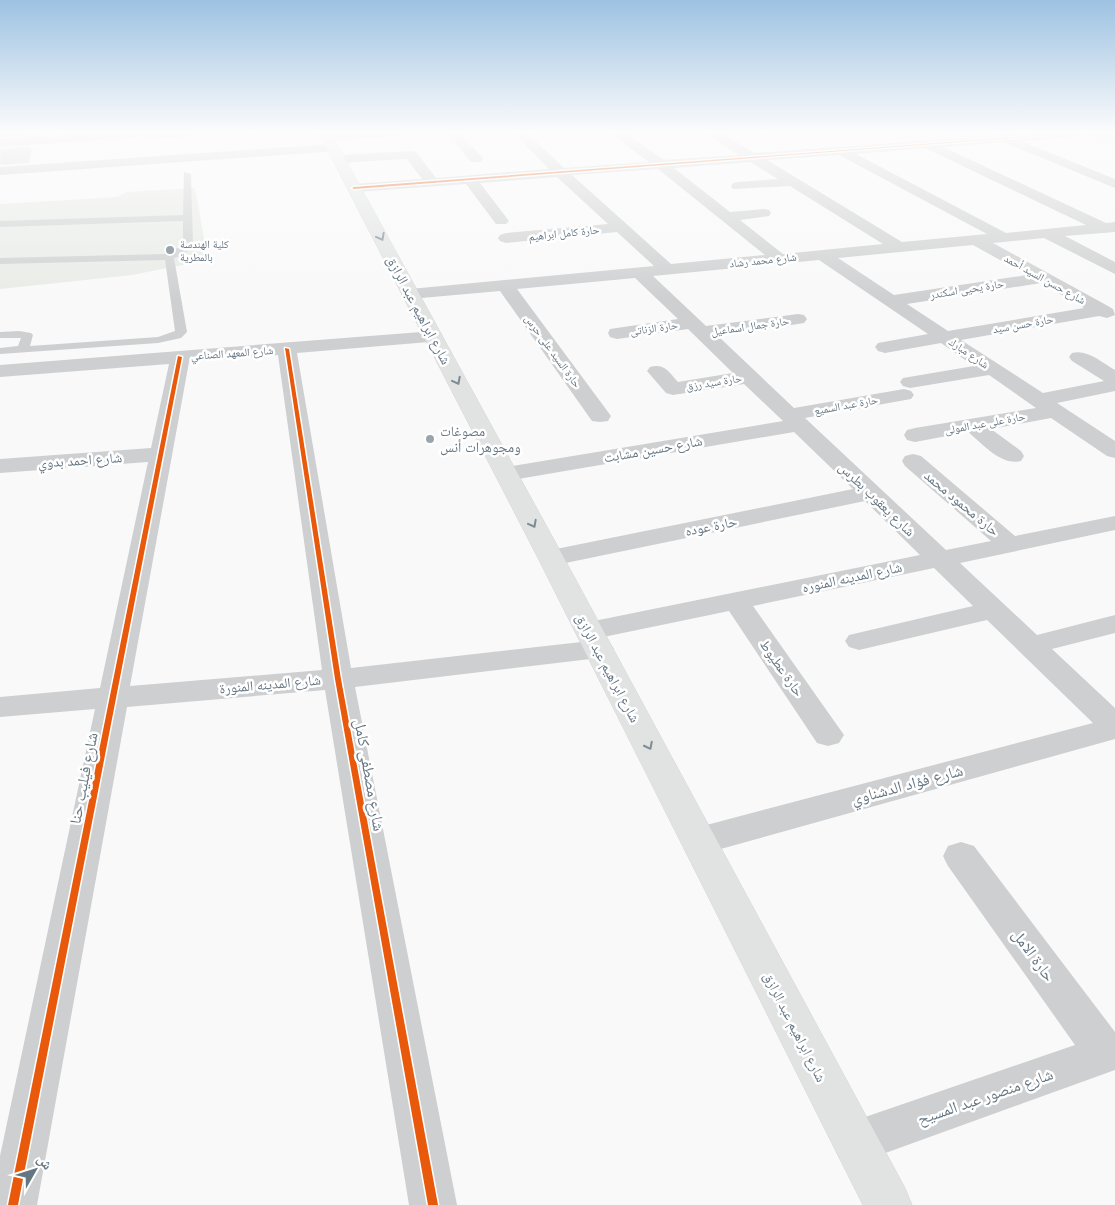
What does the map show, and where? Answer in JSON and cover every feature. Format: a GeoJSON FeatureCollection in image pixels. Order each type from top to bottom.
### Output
{"type":"FeatureCollection","features":[{"type":"Feature","properties":{"kind":"main road","name":"شارع ابراهيم عبد الرازق"},"geometry":{"type":"LineString","coordinates":[[355,189],[507,474],[888,1205]]}},
{"type":"Feature","properties":{"kind":"street"},"geometry":{"type":"LineString","coordinates":[[478,189],[501,221]]}},
{"type":"Feature","properties":{"kind":"street"},"geometry":{"type":"LineString","coordinates":[[579,189],[668,270]]}},
{"type":"Feature","properties":{"kind":"street"},"geometry":{"type":"LineString","coordinates":[[692,189],[780,259]]}},
{"type":"Feature","properties":{"kind":"street"},"geometry":{"type":"LineString","coordinates":[[804,189],[898,248]]}},
{"type":"Feature","properties":{"kind":"street"},"geometry":{"type":"LineString","coordinates":[[918,189],[1003,237]]}},
{"type":"Feature","properties":{"kind":"street"},"geometry":{"type":"LineString","coordinates":[[1026,189],[1109,227]]}},
{"type":"Feature","properties":{"kind":"street"},"geometry":{"type":"LineString","coordinates":[[727,217],[764,213]]}},
{"type":"Feature","properties":{"kind":"street","name":"حارة كامل ابراهيم"},"geometry":{"type":"LineString","coordinates":[[506,238],[622,227]]}},
{"type":"Feature","properties":{"kind":"street","name":"شارع محمد رشاد"},"geometry":{"type":"LineString","coordinates":[[410,294],[1109,227]]}},
{"type":"Feature","properties":{"kind":"street"},"geometry":{"type":"LineString","coordinates":[[1046,233],[1115,269]]}},
{"type":"Feature","properties":{"kind":"street","name":"شارع حسن السيد أحمد"},"geometry":{"type":"LineString","coordinates":[[975,240],[1108,314]]}},
{"type":"Feature","properties":{"kind":"street","name":"شارع مبارك"},"geometry":{"type":"LineString","coordinates":[[822,255],[1115,451]]}},
{"type":"Feature","properties":{"kind":"street","name":"شارع يعقوب بطرس"},"geometry":{"type":"LineString","coordinates":[[639,272],[1115,727]]}},
{"type":"Feature","properties":{"kind":"street","name":"حارة يحيى اسكندر"},"geometry":{"type":"LineString","coordinates":[[892,301],[1043,278]]}},
{"type":"Feature","properties":{"kind":"street","name":"حارة السيد على حرس"},"geometry":{"type":"LineString","coordinates":[[505,285],[600,416]]}},
{"type":"Feature","properties":{"kind":"street","name":"حارة حسن سيد"},"geometry":{"type":"LineString","coordinates":[[885,347],[1108,314]]}},
{"type":"Feature","properties":{"kind":"street","name":"حارة جمال اسماعيل"},"geometry":{"type":"LineString","coordinates":[[697,328],[798,319]]}},
{"type":"Feature","properties":{"kind":"street","name":"حارة الزناتى"},"geometry":{"type":"LineString","coordinates":[[617,333],[697,328]]}},
{"type":"Feature","properties":{"kind":"street","name":"شارع المعهد الصناعي"},"geometry":{"type":"LineString","coordinates":[[0,371],[434,337]]}},
{"type":"Feature","properties":{"kind":"street","name":"شارع مصطفى كامل"},"geometry":{"type":"LineString","coordinates":[[286,349],[338,678],[433,1205]]}},
{"type":"Feature","properties":{"kind":"street","name":"شارع فيليب حنا"},"geometry":{"type":"LineString","coordinates":[[14,1205],[180,357]]}},
{"type":"Feature","properties":{"kind":"street"},"geometry":{"type":"LineString","coordinates":[[1079,357],[1115,378]]}},
{"type":"Feature","properties":{"kind":"street","name":"حارة عبد السميع"},"geometry":{"type":"LineString","coordinates":[[793,420],[907,388],[992,368]]}},
{"type":"Feature","properties":{"kind":"street","name":"حارة سيد رزق"},"geometry":{"type":"LineString","coordinates":[[657,372],[673,389],[748,377]]}},
{"type":"Feature","properties":{"kind":"street","name":"حارة على عبد المولى"},"geometry":{"type":"LineString","coordinates":[[915,435],[972,425],[1115,385]]}},
{"type":"Feature","properties":{"kind":"street","name":"شارع حسين مشابت"},"geometry":{"type":"LineString","coordinates":[[507,474],[793,420]]}},
{"type":"Feature","properties":{"kind":"street"},"geometry":{"type":"LineString","coordinates":[[972,425],[1013,456]]}},
{"type":"Feature","properties":{"kind":"street"},"geometry":{"type":"LineString","coordinates":[[1093,436],[1115,432]]}},
{"type":"Feature","properties":{"kind":"street","name":"شارع احمد بدوي"},"geometry":{"type":"LineString","coordinates":[[0,466],[161,454]]}},
{"type":"Feature","properties":{"kind":"street","name":"حارة محمود محمد"},"geometry":{"type":"LineString","coordinates":[[913,461],[1011,545]]}},
{"type":"Feature","properties":{"kind":"street","name":"حارة عوده"},"geometry":{"type":"LineString","coordinates":[[551,558],[870,493]]}},
{"type":"Feature","properties":{"kind":"street","name":"شارع المدينه المنوره"},"geometry":{"type":"LineString","coordinates":[[594,640],[736,601],[1115,523]]}},
{"type":"Feature","properties":{"kind":"street","name":"حارة عطيوط"},"geometry":{"type":"LineString","coordinates":[[736,601],[828,735]]}},
{"type":"Feature","properties":{"kind":"street"},"geometry":{"type":"LineString","coordinates":[[858,641],[992,610]]}},
{"type":"Feature","properties":{"kind":"street"},"geometry":{"type":"LineString","coordinates":[[1030,646],[1115,624]]}},
{"type":"Feature","properties":{"kind":"street","name":"شارع المدينه المنورة"},"geometry":{"type":"LineString","coordinates":[[0,707],[338,678],[594,640]]}},
{"type":"Feature","properties":{"kind":"street","name":"شارع فؤاد الدشناوي"},"geometry":{"type":"LineString","coordinates":[[699,841],[1115,727]]}},
{"type":"Feature","properties":{"kind":"street","name":"حارة الامل"},"geometry":{"type":"LineString","coordinates":[[961,856],[1110,1052]]}},
{"type":"Feature","properties":{"kind":"street","name":"شارع منصور عبد المسيح"},"geometry":{"type":"LineString","coordinates":[[855,1142],[1110,1052]]}},
{"type":"Feature","properties":{"kind":"lane"},"geometry":{"type":"LineString","coordinates":[[0,261],[150,259],[168,257],[182,252],[188,246],[187,189]]}},
{"type":"Feature","properties":{"kind":"lane"},"geometry":{"type":"LineString","coordinates":[[0,224],[188,218]]}},
{"type":"Feature","properties":{"kind":"lane"},"geometry":{"type":"LineString","coordinates":[[0,351],[164,340],[177,336],[181,332],[168,257]]}},
{"type":"Feature","properties":{"kind":"lane"},"geometry":{"type":"LineString","coordinates":[[0,335],[27,335],[23,350]]}},
{"type":"Feature","properties":{"kind":"shaded area"},"geometry":{"type":"Polygon","coordinates":[[[195,189],[208,260],[132,275],[0,289],[0,204],[117,197],[127,192],[195,189]]]}},
{"type":"Feature","properties":{"kind":"cycle path"},"geometry":{"type":"LineString","coordinates":[[287,349],[338,679],[433,1205]]}},
{"type":"Feature","properties":{"kind":"cycle path"},"geometry":{"type":"LineString","coordinates":[[13,1205],[180,357]]}},
{"type":"Feature","properties":{"kind":"place","name":"كلية الهندسة بالمطرية"},"geometry":{"type":"Point","coordinates":[170,250]}},
{"type":"Feature","properties":{"kind":"place","name":"مصوغات ومجوهرات أنس"},"geometry":{"type":"Point","coordinates":[430,439]}}]}
